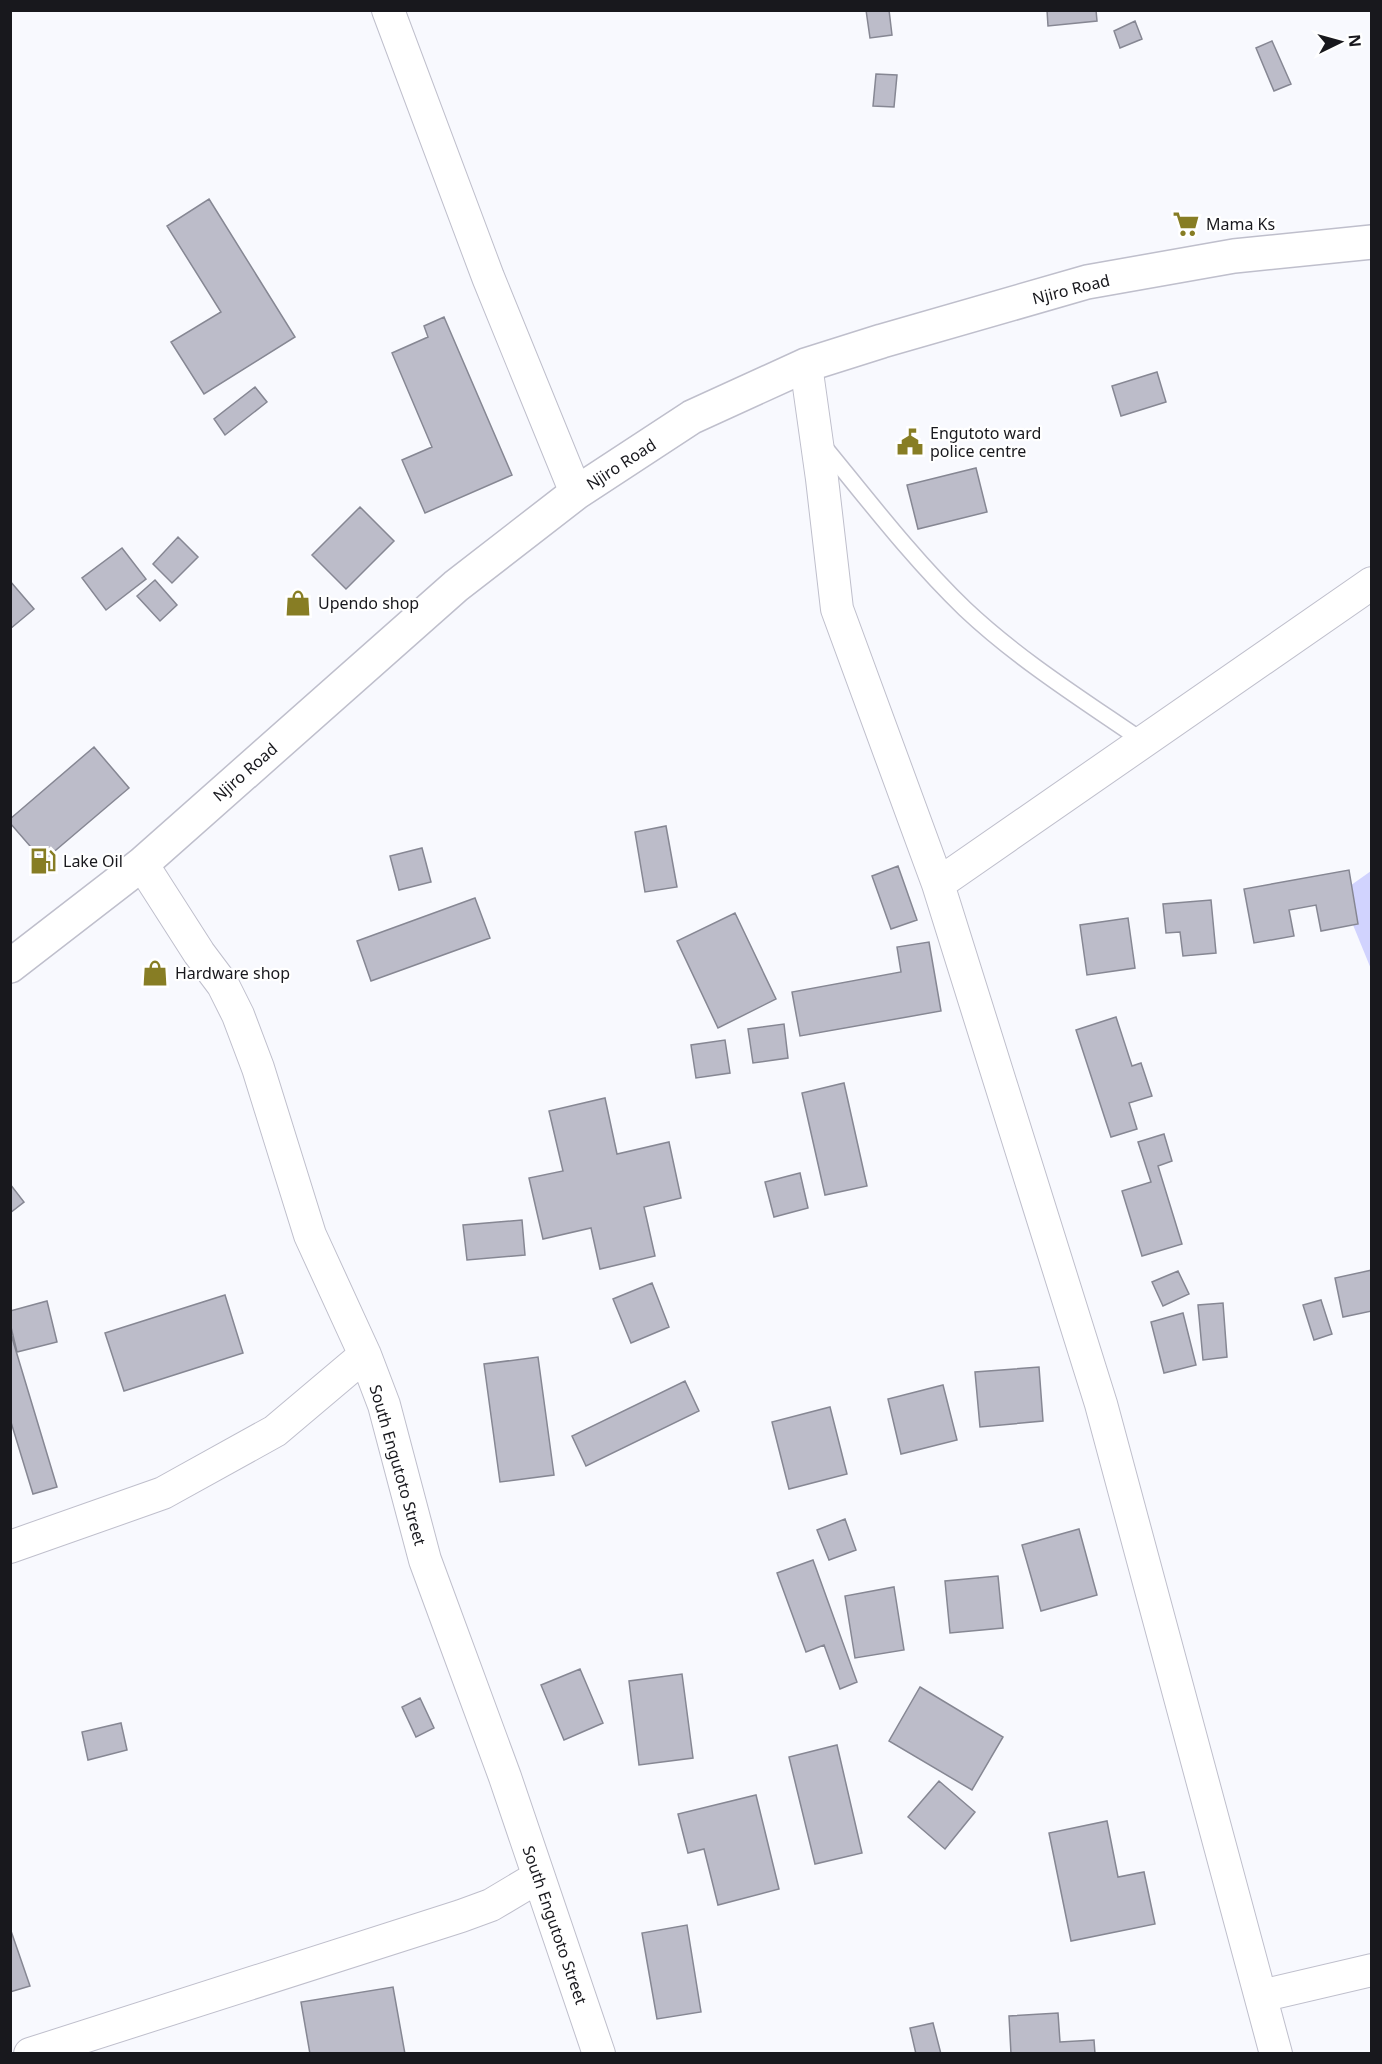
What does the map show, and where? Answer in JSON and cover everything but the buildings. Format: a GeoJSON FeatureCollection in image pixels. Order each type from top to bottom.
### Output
{"type":"FeatureCollection","features":[{"type":"Feature","properties":{"kind":"street"},"geometry":{"type":"LineString","coordinates":[[388,10],[488,277],[576,494]]}},
{"type":"Feature","properties":{"kind":"street","name":"Njiro Road"},"geometry":{"type":"LineString","coordinates":[[10,966],[142,864],[456,586],[576,494],[692,417],[806,365],[1087,282],[1234,256],[1371,242]]}},
{"type":"Feature","properties":{"kind":"street"},"geometry":{"type":"LineString","coordinates":[[806,365],[837,609],[938,884],[1101,1404],[1276,2054]]}},
{"type":"Feature","properties":{"kind":"street"},"geometry":{"type":"LineString","coordinates":[[938,884],[1371,583]]}},
{"type":"Feature","properties":{"kind":"street","name":"South Engutoto Street"},"geometry":{"type":"LineString","coordinates":[[142,864],[198,954],[223,985],[238,1015],[258,1068],[310,1235],[365,1355],[384,1405],[425,1560],[506,1777],[599,2054]]}},
{"type":"Feature","properties":{"kind":"street"},"geometry":{"type":"LineString","coordinates":[[10,1547],[163,1493],[275,1431],[365,1355]]}},
{"type":"Feature","properties":{"kind":"street"},"geometry":{"type":"LineString","coordinates":[[30,2054],[461,1916],[491,1905],[538,1877]]}},
{"type":"Feature","properties":{"kind":"street"},"geometry":{"type":"LineString","coordinates":[[1261,1996],[1371,1970]]}},
{"type":"Feature","properties":{"kind":"lane"},"geometry":{"type":"LineString","coordinates":[[816,436],[918,560],[966,609],[1019,656],[1144,742]]}},
{"type":"Feature","properties":{"kind":"shaded area"},"geometry":{"type":"Polygon","coordinates":[[[1371,871],[1371,969],[1340,893],[1371,871]]]}},
{"type":"Feature","properties":{"kind":"place","name":"Mama Ks"},"geometry":{"type":"Point","coordinates":[1186,224]}},
{"type":"Feature","properties":{"kind":"place","name":"Engutoto ward police centre"},"geometry":{"type":"Point","coordinates":[910,442]}},
{"type":"Feature","properties":{"kind":"place","name":"Upendo shop"},"geometry":{"type":"Point","coordinates":[298,603]}},
{"type":"Feature","properties":{"kind":"place","name":"Lake Oil"},"geometry":{"type":"Point","coordinates":[43,861]}},
{"type":"Feature","properties":{"kind":"place","name":"Hardware shop"},"geometry":{"type":"Point","coordinates":[155,973]}}]}
